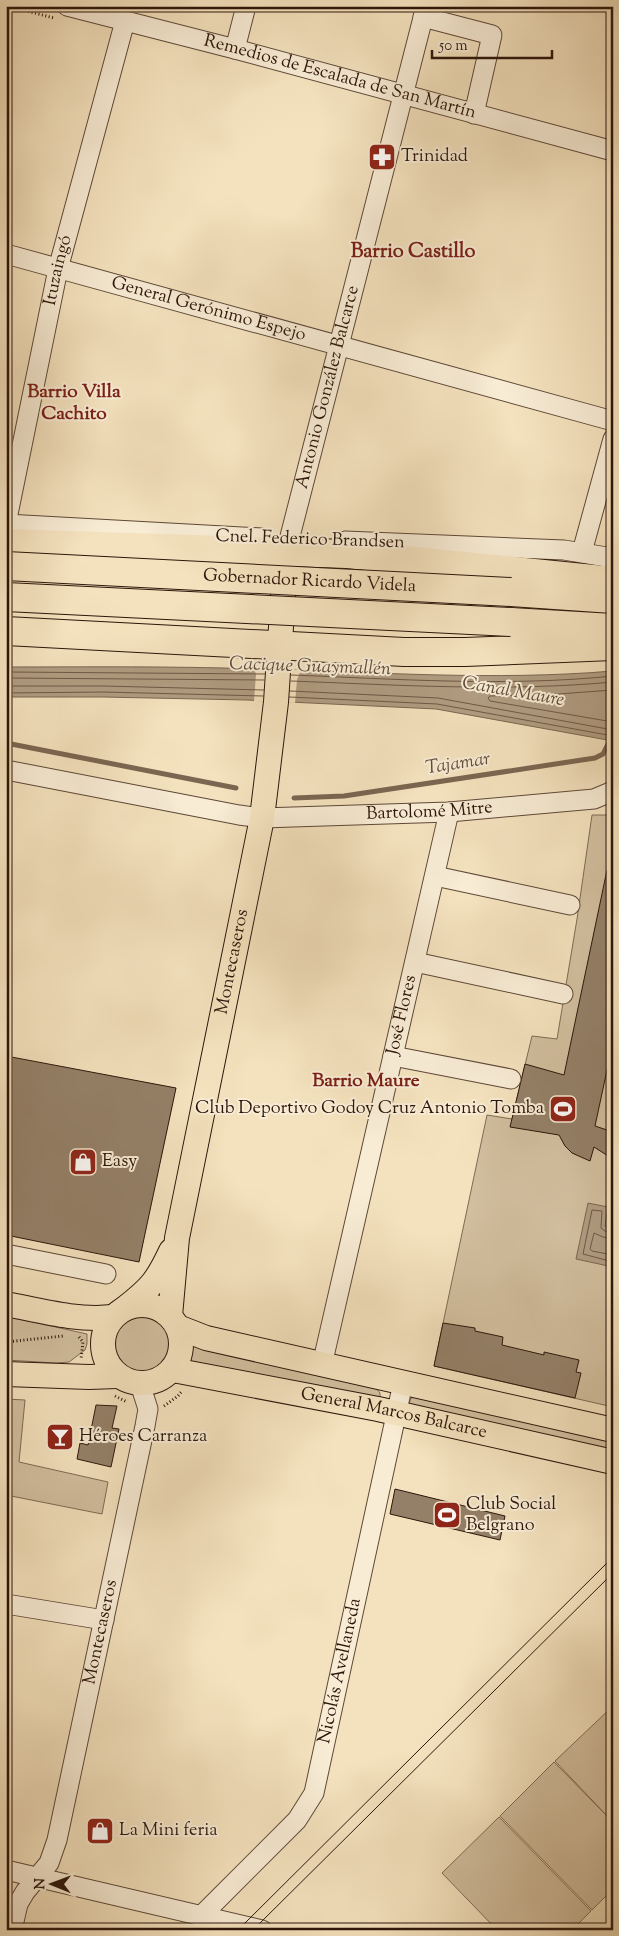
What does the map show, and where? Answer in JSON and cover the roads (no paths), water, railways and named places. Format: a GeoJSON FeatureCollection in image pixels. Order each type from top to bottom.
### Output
{"type":"FeatureCollection","features":[{"type":"Feature","properties":{"kind":"highway"},"geometry":{"type":"LineString","coordinates":[[6,543],[287,546],[347,554],[613,581]]}},
{"type":"Feature","properties":{"kind":"highway","name":"Gobernador Ricardo Videla"},"geometry":{"type":"LineString","coordinates":[[6,566],[613,599]]}},
{"type":"Feature","properties":{"kind":"highway","name":"Gobernador Ricardo Videla"},"geometry":{"type":"LineString","coordinates":[[6,597],[613,628]]}},
{"type":"Feature","properties":{"kind":"highway"},"geometry":{"type":"LineString","coordinates":[[6,631],[278,675],[404,652],[465,652],[613,646]]}},
{"type":"Feature","properties":{"kind":"main road","name":"Antonio González Balcarce"},"geometry":{"type":"LineString","coordinates":[[278,675],[287,546]]}},
{"type":"Feature","properties":{"kind":"main road","name":"Montecaseros"},"geometry":{"type":"LineString","coordinates":[[174,1322],[177,1238],[262,818],[278,675]]}},
{"type":"Feature","properties":{"kind":"main road","name":"Montecaseros"},"geometry":{"type":"LineString","coordinates":[[119,1313],[156,1282],[177,1238]]}},
{"type":"Feature","properties":{"kind":"main road"},"geometry":{"type":"LineString","coordinates":[[6,1304],[93,1319],[119,1313],[131,1306],[147,1305],[163,1310],[174,1322],[181,1347],[180,1356],[173,1370],[158,1381],[140,1384],[130,1382],[118,1376],[108,1364],[102,1347],[105,1331],[119,1313]]}},
{"type":"Feature","properties":{"kind":"main road","name":"General Marcos Balcarce"},"geometry":{"type":"LineString","coordinates":[[174,1322],[206,1338],[613,1430]]}},
{"type":"Feature","properties":{"kind":"main road","name":"General Marcos Balcarce"},"geometry":{"type":"LineString","coordinates":[[173,1370],[396,1413],[613,1462]]}},
{"type":"Feature","properties":{"kind":"main road"},"geometry":{"type":"LineString","coordinates":[[6,1374],[89,1377],[118,1376]]}},
{"type":"Feature","properties":{"kind":"street","name":"Remedios de Escalada de San Martín"},"geometry":{"type":"LineString","coordinates":[[67,6],[235,49],[613,151]]}},
{"type":"Feature","properties":{"kind":"street"},"geometry":{"type":"LineString","coordinates":[[235,49],[246,6]]}},
{"type":"Feature","properties":{"kind":"street"},"geometry":{"type":"LineString","coordinates":[[424,12],[492,35],[474,114]]}},
{"type":"Feature","properties":{"kind":"street","name":"Antonio González Balcarce"},"geometry":{"type":"LineString","coordinates":[[287,546],[424,12]]}},
{"type":"Feature","properties":{"kind":"street","name":"Ituzaingó"},"geometry":{"type":"LineString","coordinates":[[6,524],[58,269],[125,21]]}},
{"type":"Feature","properties":{"kind":"street","name":"General Gerónimo Espejo"},"geometry":{"type":"LineString","coordinates":[[6,254],[613,421]]}},
{"type":"Feature","properties":{"kind":"street"},"geometry":{"type":"LineString","coordinates":[[582,552],[613,439]]}},
{"type":"Feature","properties":{"kind":"street","name":"Cnel. Federico Brandsen"},"geometry":{"type":"LineString","coordinates":[[6,524],[287,546],[564,550],[613,558]]}},
{"type":"Feature","properties":{"kind":"street","name":"Bartolomé Mitre"},"geometry":{"type":"LineString","coordinates":[[6,770],[262,818],[449,812],[594,799],[613,791]]}},
{"type":"Feature","properties":{"kind":"street","name":"José Flores"},"geometry":{"type":"LineString","coordinates":[[322,1365],[449,812]]}},
{"type":"Feature","properties":{"kind":"street"},"geometry":{"type":"LineString","coordinates":[[435,876],[570,905]]}},
{"type":"Feature","properties":{"kind":"street"},"geometry":{"type":"LineString","coordinates":[[415,962],[563,994]]}},
{"type":"Feature","properties":{"kind":"street"},"geometry":{"type":"LineString","coordinates":[[393,1056],[511,1079]]}},
{"type":"Feature","properties":{"kind":"street"},"geometry":{"type":"LineString","coordinates":[[6,1254],[106,1274]]}},
{"type":"Feature","properties":{"kind":"street","name":"Nicolás Avellaneda"},"geometry":{"type":"LineString","coordinates":[[200,1917],[297,1820],[314,1794],[403,1383]]}},
{"type":"Feature","properties":{"kind":"street","name":"Montecaseros"},"geometry":{"type":"LineString","coordinates":[[12,1930],[18,1904],[36,1877],[49,1863],[54,1852],[148,1410],[140,1384]]}},
{"type":"Feature","properties":{"kind":"street"},"geometry":{"type":"LineString","coordinates":[[6,1604],[104,1620]]}},
{"type":"Feature","properties":{"kind":"street"},"geometry":{"type":"LineString","coordinates":[[6,1870],[262,1930]]}},
{"type":"Feature","properties":{"kind":"water","name":"Canal Maure"},"geometry":{"type":"Polygon","coordinates":[[[6,667],[194,667],[479,676],[613,671],[613,741],[436,709],[247,700],[6,697],[6,667]]]}},
{"type":"Feature","properties":{"kind":"water"},"geometry":{"type":"Polygon","coordinates":[[[588,1203],[608,1207],[605,1226],[613,1228],[613,1267],[576,1259],[588,1203]]]}},
{"type":"Feature","properties":{"kind":"waterway","name":"Tajamar"},"geometry":{"type":"LineString","coordinates":[[294,798],[344,796],[595,758],[603,754],[613,734]]}},
{"type":"Feature","properties":{"kind":"waterway","name":"Tajamar"},"geometry":{"type":"LineString","coordinates":[[6,743],[236,788]]}},
{"type":"Feature","properties":{"kind":"tram line"},"geometry":{"type":"LineString","coordinates":[[238,1930],[613,1557]]}},
{"type":"Feature","properties":{"kind":"tram line"},"geometry":{"type":"LineString","coordinates":[[253,1930],[613,1573]]}},
{"type":"Feature","properties":{"kind":"place","name":"Trinidad"},"geometry":{"type":"Point","coordinates":[382,157]}},
{"type":"Feature","properties":{"kind":"place","name":"Club Deportivo Godoy Cruz Antonio Tomba"},"geometry":{"type":"Point","coordinates":[563,1109]}},
{"type":"Feature","properties":{"kind":"place","name":"Easy"},"geometry":{"type":"Point","coordinates":[83,1162]}},
{"type":"Feature","properties":{"kind":"place","name":"Héroes Carranza"},"geometry":{"type":"Point","coordinates":[60,1437]}},
{"type":"Feature","properties":{"kind":"place","name":"Club Social Belgrano"},"geometry":{"type":"Point","coordinates":[447,1515]}},
{"type":"Feature","properties":{"kind":"place","name":"La Mini feria"},"geometry":{"type":"Point","coordinates":[100,1831]}},
{"type":"Feature","properties":{"kind":"district","name":"Barrio Castillo"},"geometry":{"type":"Point","coordinates":[413,252]}},
{"type":"Feature","properties":{"kind":"district","name":"Barrio Villa Cachito"},"geometry":{"type":"Point","coordinates":[74,403]}},
{"type":"Feature","properties":{"kind":"district","name":"Barrio Maure"},"geometry":{"type":"Point","coordinates":[366,1081]}},
{"type":"Feature","properties":{"kind":"water label","name":"Cacique Guaymallén"},"geometry":{"type":"Point","coordinates":[310,667]}}]}
